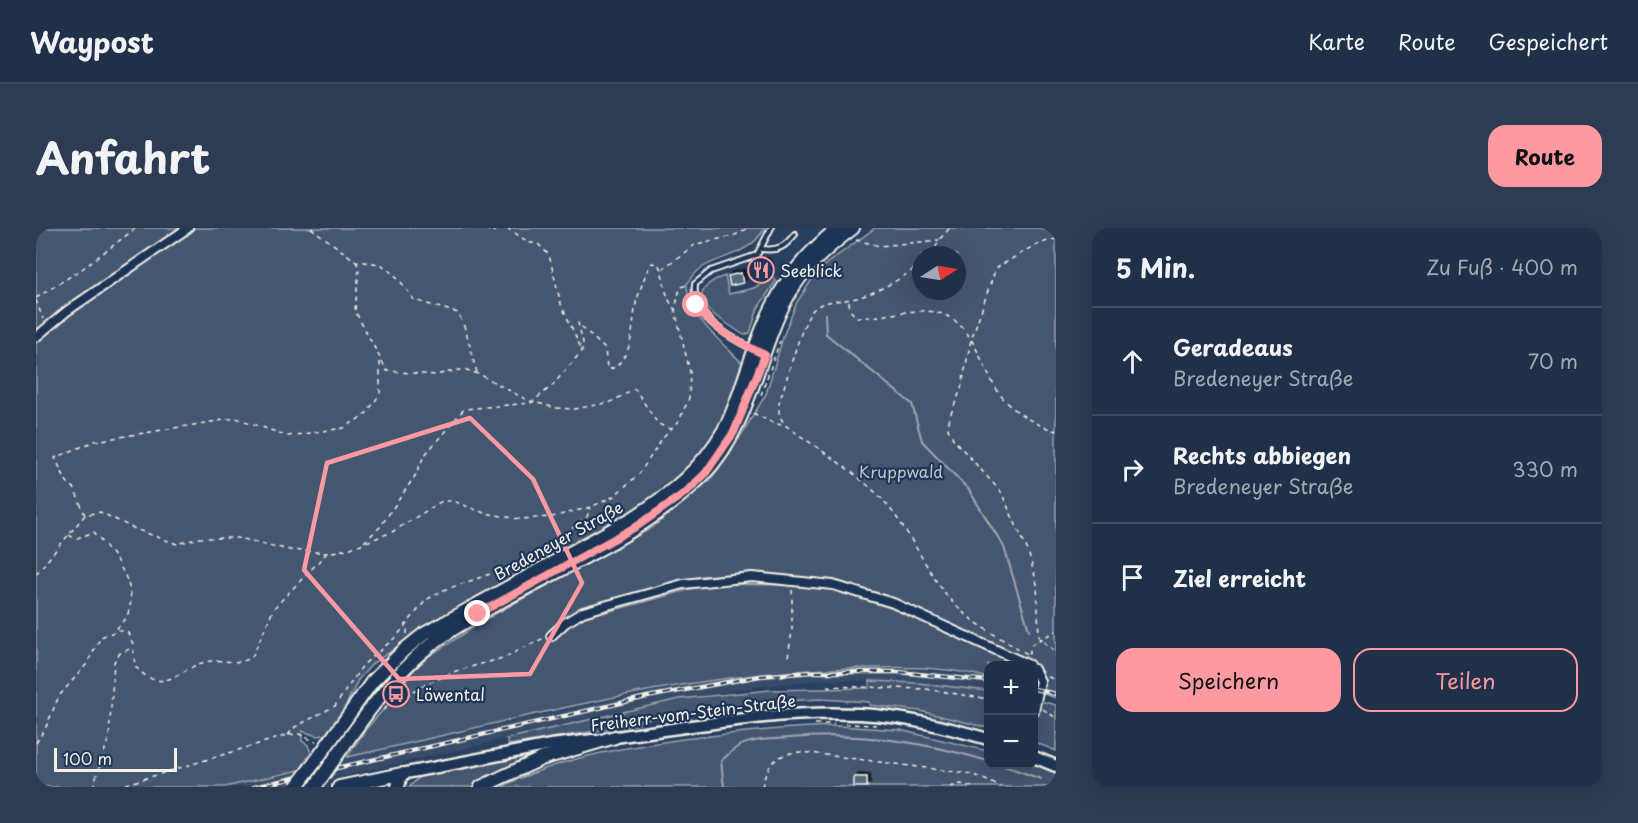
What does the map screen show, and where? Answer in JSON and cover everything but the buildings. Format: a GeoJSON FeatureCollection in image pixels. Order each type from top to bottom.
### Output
{"type":"FeatureCollection","features":[{"type":"Feature","properties":{"kind":"main road","name":"Bredeneyer Straße"},"geometry":{"type":"LineString","coordinates":[[315,787],[387,687],[414,659],[478,614],[639,525],[686,492],[705,474],[734,432],[760,352],[766,317],[792,271],[806,255],[838,228]]}},
{"type":"Feature","properties":{"kind":"main road","name":"Bredeneyer Straße"},"geometry":{"type":"LineString","coordinates":[[296,787],[378,675],[424,634],[633,518],[680,485],[698,468],[725,428],[760,352],[800,277],[828,248],[854,234]]}},
{"type":"Feature","properties":{"kind":"main road","name":"Freiherr-vom-Stein-Straße"},"geometry":{"type":"LineString","coordinates":[[401,774],[551,745],[761,717],[822,713],[908,719],[984,739]]}},
{"type":"Feature","properties":{"kind":"main road"},"geometry":{"type":"LineString","coordinates":[[481,787],[542,759],[615,737]]}},
{"type":"Feature","properties":{"kind":"main road"},"geometry":{"type":"LineString","coordinates":[[1038,759],[1056,766]]}},
{"type":"Feature","properties":{"kind":"main road"},"geometry":{"type":"LineString","coordinates":[[339,787],[401,774],[398,787]]}},
{"type":"Feature","properties":{"kind":"street"},"geometry":{"type":"LineString","coordinates":[[36,337],[188,228]]}},
{"type":"Feature","properties":{"kind":"street"},"geometry":{"type":"LineString","coordinates":[[551,636],[566,622],[583,612],[683,584],[752,578],[793,580],[833,585],[893,603],[1018,661]]}},
{"type":"Feature","properties":{"kind":"lane"},"geometry":{"type":"LineString","coordinates":[[760,352],[734,339],[702,314],[693,296],[695,284],[711,271],[744,262],[762,249],[771,228]]}},
{"type":"Feature","properties":{"kind":"lane"},"geometry":{"type":"LineString","coordinates":[[762,249],[778,249],[787,245],[795,234]]}},
{"type":"Feature","properties":{"kind":"path"},"geometry":{"type":"LineString","coordinates":[[47,327],[36,299],[82,269],[136,228]]}},
{"type":"Feature","properties":{"kind":"path"},"geometry":{"type":"LineString","coordinates":[[311,228],[356,261],[381,264],[398,278],[414,300],[458,313],[469,334],[471,356],[478,375]]}},
{"type":"Feature","properties":{"kind":"path"},"geometry":{"type":"LineString","coordinates":[[486,228],[491,232],[498,228]]}},
{"type":"Feature","properties":{"kind":"path"},"geometry":{"type":"LineString","coordinates":[[507,228],[530,243],[537,243],[549,255],[561,304],[582,351]]}},
{"type":"Feature","properties":{"kind":"path"},"geometry":{"type":"LineString","coordinates":[[662,270],[696,244],[733,236],[749,228]]}},
{"type":"Feature","properties":{"kind":"path"},"geometry":{"type":"LineString","coordinates":[[936,246],[950,228]]}},
{"type":"Feature","properties":{"kind":"path"},"geometry":{"type":"LineString","coordinates":[[1041,228],[1056,234]]}},
{"type":"Feature","properties":{"kind":"path"},"geometry":{"type":"LineString","coordinates":[[854,234],[880,246],[939,240]]}},
{"type":"Feature","properties":{"kind":"path"},"geometry":{"type":"LineString","coordinates":[[1056,239],[1037,244],[996,268],[971,340],[961,389],[950,416],[948,429],[954,440],[1001,492],[1028,551],[1037,584],[1039,638],[1056,652]]}},
{"type":"Feature","properties":{"kind":"path"},"geometry":{"type":"LineString","coordinates":[[356,261],[359,270],[355,311],[387,371],[435,375],[464,369],[527,400],[555,408],[575,409],[611,402],[635,389],[658,424],[671,429]]}},
{"type":"Feature","properties":{"kind":"path"},"geometry":{"type":"LineString","coordinates":[[36,574],[85,515],[100,512],[135,529],[177,544],[200,538],[238,538],[290,550],[327,553],[363,544],[392,532],[442,501],[453,501],[484,513],[519,519],[552,517],[591,507],[614,496],[639,474],[679,421],[688,398],[690,372],[675,310],[666,295],[662,270],[654,262],[649,266],[637,301],[631,341],[617,365],[611,369],[607,368],[604,349],[578,323],[583,342],[582,351],[552,386],[533,400],[514,406],[464,409],[430,447],[415,476],[380,527],[363,544]]}},
{"type":"Feature","properties":{"kind":"path"},"geometry":{"type":"LineString","coordinates":[[912,269],[862,297],[848,301],[829,301],[819,305],[806,323],[779,403],[779,415],[785,425],[874,491],[904,528],[943,591],[960,610],[987,631],[1029,655],[1032,644],[1039,638],[1056,631]]}},
{"type":"Feature","properties":{"kind":"path"},"geometry":{"type":"LineString","coordinates":[[675,310],[681,288],[695,284]]}},
{"type":"Feature","properties":{"kind":"path"},"geometry":{"type":"LineString","coordinates":[[848,301],[850,310],[856,317],[872,318],[928,311],[942,314],[960,324],[998,392],[1019,413],[1056,431]]}},
{"type":"Feature","properties":{"kind":"path"},"geometry":{"type":"LineString","coordinates":[[760,397],[781,338]]}},
{"type":"Feature","properties":{"kind":"path"},"geometry":{"type":"LineString","coordinates":[[85,515],[74,488],[57,465],[55,458],[69,450],[95,441],[236,418],[288,436],[344,428],[366,414],[380,394],[380,360]]}},
{"type":"Feature","properties":{"kind":"path"},"geometry":{"type":"LineString","coordinates":[[751,412],[775,424],[785,425]]}},
{"type":"Feature","properties":{"kind":"path"},"geometry":{"type":"LineString","coordinates":[[288,735],[295,727],[335,706],[363,665],[397,636],[426,600],[444,590],[510,567],[561,537],[587,518],[591,507]]}},
{"type":"Feature","properties":{"kind":"path"},"geometry":{"type":"LineString","coordinates":[[36,742],[46,727],[59,696],[86,665],[96,641],[115,631],[128,615],[130,592],[117,558],[94,532],[75,539],[69,534]]}},
{"type":"Feature","properties":{"kind":"path"},"geometry":{"type":"LineString","coordinates":[[115,631],[128,633],[135,666],[147,677],[156,681],[181,676],[208,661],[246,661],[252,657],[274,608],[327,553]]}},
{"type":"Feature","properties":{"kind":"path"},"geometry":{"type":"LineString","coordinates":[[788,657],[792,631],[793,580]]}},
{"type":"Feature","properties":{"kind":"path"},"geometry":{"type":"LineString","coordinates":[[380,711],[387,710],[422,686],[447,675],[503,658],[538,639],[551,636]]}},
{"type":"Feature","properties":{"kind":"path"},"geometry":{"type":"LineString","coordinates":[[93,787],[108,737],[114,662],[120,653],[132,648]]}},
{"type":"Feature","properties":{"kind":"path"},"geometry":{"type":"LineString","coordinates":[[827,686],[926,689],[984,698]]}},
{"type":"Feature","properties":{"kind":"path"},"geometry":{"type":"LineString","coordinates":[[1038,709],[1056,718]]}},
{"type":"Feature","properties":{"kind":"path"},"geometry":{"type":"LineString","coordinates":[[807,724],[880,726]]}},
{"type":"Feature","properties":{"kind":"path"},"geometry":{"type":"LineString","coordinates":[[117,787],[288,735],[299,734],[325,746]]}},
{"type":"Feature","properties":{"kind":"path"},"geometry":{"type":"LineString","coordinates":[[762,787],[769,764],[776,758],[794,752],[972,774],[1001,787]]}},
{"type":"Feature","properties":{"kind":"path"},"geometry":{"type":"LineString","coordinates":[[950,787],[961,784],[974,787]]}},
{"type":"Feature","properties":{"kind":"highlighted area"},"geometry":{"type":"Polygon","coordinates":[[[470,418],[533,479],[582,583],[530,674],[399,679],[304,570],[327,463],[470,418]]]}},
{"type":"Feature","properties":{"kind":"shaded area"},"geometry":{"type":"Polygon","coordinates":[[[895,667],[984,677],[984,691],[918,683],[870,681],[821,680],[762,686],[679,699],[296,787],[225,787],[343,762],[347,757],[713,678],[781,670],[895,667]]]}},
{"type":"Feature","properties":{"kind":"green space"},"geometry":{"type":"Polygon","coordinates":[[[36,228],[765,228],[751,245],[708,264],[700,269],[687,284],[693,307],[699,317],[715,337],[742,363],[720,428],[704,454],[678,482],[632,513],[435,622],[373,663],[358,680],[340,718],[325,735],[317,736],[302,731],[302,741],[308,745],[311,753],[300,770],[225,787],[36,787],[36,228]]]}},
{"type":"Feature","properties":{"kind":"green space","name":"Kruppwald"},"geometry":{"type":"Polygon","coordinates":[[[875,228],[1056,228],[1056,698],[1038,692],[1038,661],[984,661],[984,677],[945,670],[915,668],[805,670],[673,686],[347,757],[366,729],[400,691],[410,674],[429,656],[493,615],[652,528],[710,480],[731,452],[766,394],[784,334],[797,302],[826,264],[875,228]],[[750,573],[702,576],[599,604],[603,613],[709,584],[787,585],[787,575],[750,573]]]}},
{"type":"Feature","properties":{"kind":"green space"},"geometry":{"type":"Polygon","coordinates":[[[725,276],[729,294],[754,288],[773,277],[776,281],[758,308],[750,333],[744,335],[704,306],[701,296],[707,285],[725,276]]]}},
{"type":"Feature","properties":{"kind":"green space"},"geometry":{"type":"Polygon","coordinates":[[[870,681],[918,683],[984,691],[984,727],[920,711],[869,705],[869,702],[820,699],[769,702],[640,720],[639,724],[509,745],[506,739],[679,699],[770,690],[869,688],[870,681]]]}},
{"type":"Feature","properties":{"kind":"green space"},"geometry":{"type":"Polygon","coordinates":[[[1041,701],[1056,705],[1056,751],[1038,744],[1041,701]]]}},
{"type":"Feature","properties":{"kind":"green space"},"geometry":{"type":"Polygon","coordinates":[[[838,726],[900,730],[984,750],[984,769],[1038,769],[1038,764],[1056,771],[1056,787],[502,787],[568,761],[636,746],[799,728],[838,726]]]}},
{"type":"Feature","properties":{"kind":"green space"},"geometry":{"type":"Polygon","coordinates":[[[558,750],[506,769],[472,787],[409,787],[422,775],[558,750]]]}},
{"type":"Feature","properties":{"kind":"waterway"},"geometry":{"type":"LineString","coordinates":[[825,314],[826,334],[912,404],[922,441],[969,490],[1004,547],[1029,630]]}},
{"type":"Feature","properties":{"kind":"waterway"},"geometry":{"type":"LineString","coordinates":[[724,787],[721,761],[739,746],[763,740],[815,736],[865,737],[914,743],[984,760]]}},
{"type":"Feature","properties":{"kind":"waterway"},"geometry":{"type":"LineString","coordinates":[[1013,769],[1041,779]]}},
{"type":"Feature","properties":{"kind":"railway"},"geometry":{"type":"LineString","coordinates":[[254,787],[647,697],[760,676],[813,672],[898,672],[984,681]]}},
{"type":"Feature","properties":{"kind":"railway"},"geometry":{"type":"LineString","coordinates":[[1038,690],[1056,694]]}},
{"type":"Feature","properties":{"kind":"place","name":"Seeblick"},"geometry":{"type":"Point","coordinates":[761,270]}},
{"type":"Feature","properties":{"kind":"place","name":"Löwental"},"geometry":{"type":"Point","coordinates":[396,694]}},
{"type":"Feature","properties":{"kind":"route"},"geometry":{"type":"LineString","coordinates":[[478,614],[639,525],[665,508],[705,474],[721,453],[743,412],[765,355],[734,339],[702,314],[696,305]]}}]}
